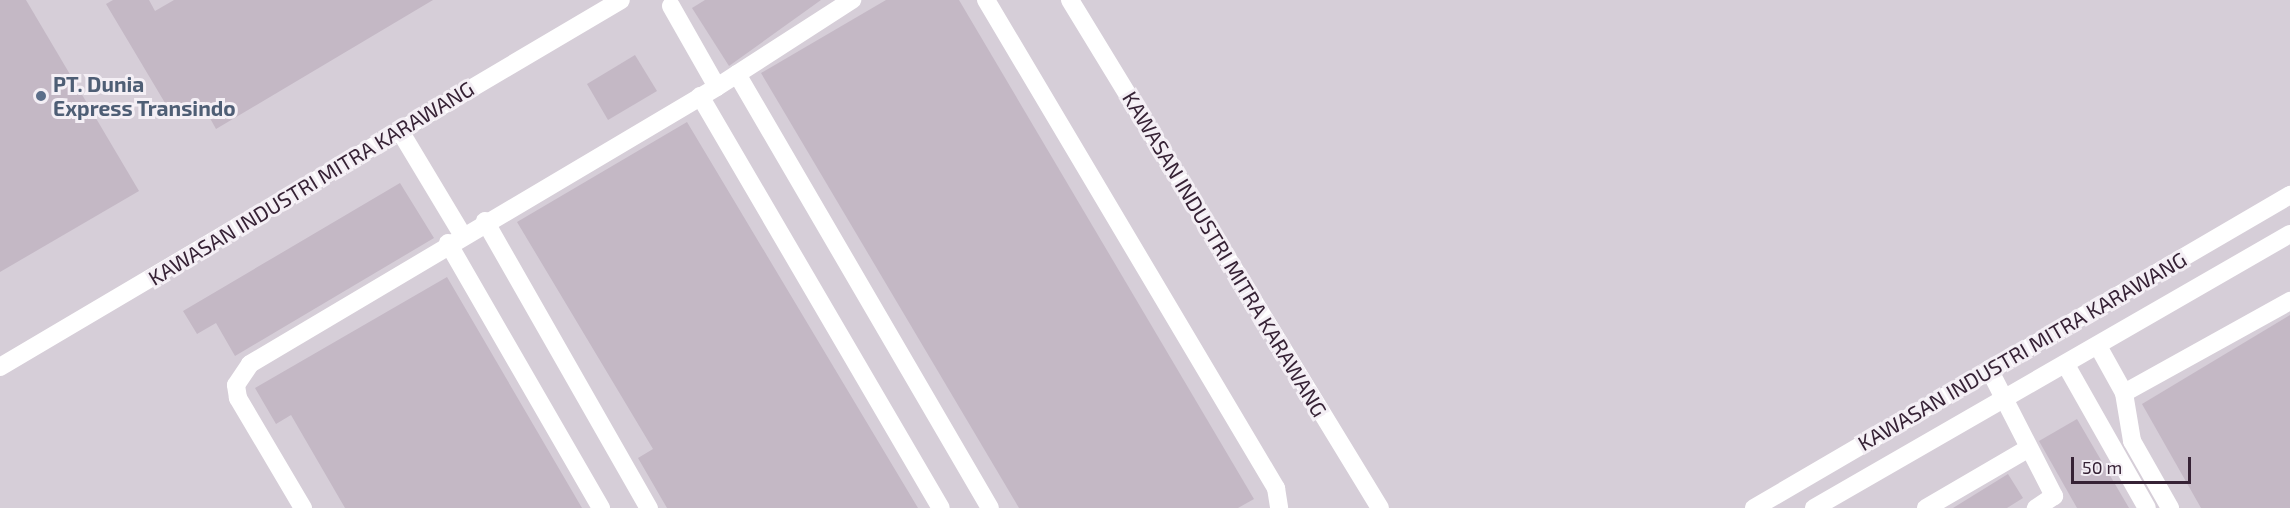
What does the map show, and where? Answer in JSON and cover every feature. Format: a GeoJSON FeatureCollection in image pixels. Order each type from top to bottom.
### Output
{"type":"FeatureCollection","features":[{"type":"Feature","properties":{"kind":"street","name":"KAWASAN INDUSTRI MITRA KARAWANG"},"geometry":{"type":"LineString","coordinates":[[0,367],[621,0]]}},
{"type":"Feature","properties":{"kind":"street"},"geometry":{"type":"LineString","coordinates":[[303,508],[238,398],[240,375],[260,355],[717,87],[852,0]]}},
{"type":"Feature","properties":{"kind":"street"},"geometry":{"type":"LineString","coordinates":[[986,0],[1276,488],[1279,508]]}},
{"type":"Feature","properties":{"kind":"street","name":"KAWASAN INDUSTRI MITRA KARAWANG"},"geometry":{"type":"LineString","coordinates":[[1070,0],[1380,508]]}},
{"type":"Feature","properties":{"kind":"street"},"geometry":{"type":"LineString","coordinates":[[670,6],[717,87]]}},
{"type":"Feature","properties":{"kind":"street"},"geometry":{"type":"LineString","coordinates":[[737,74],[990,508]]}},
{"type":"Feature","properties":{"kind":"street"},"geometry":{"type":"LineString","coordinates":[[700,96],[941,508]]}},
{"type":"Feature","properties":{"kind":"street"},"geometry":{"type":"LineString","coordinates":[[399,131],[601,508]]}},
{"type":"Feature","properties":{"kind":"street","name":"KAWASAN INDUSTRI MITRA KARAWANG"},"geometry":{"type":"LineString","coordinates":[[1754,508],[2290,195]]}},
{"type":"Feature","properties":{"kind":"street"},"geometry":{"type":"LineString","coordinates":[[485,221],[649,508]]}},
{"type":"Feature","properties":{"kind":"street","name":"KAWASAN INDUSTRI MITRA KARAWANG"},"geometry":{"type":"LineString","coordinates":[[1814,508],[2003,402],[2290,234]]}},
{"type":"Feature","properties":{"kind":"street"},"geometry":{"type":"LineString","coordinates":[[2124,393],[2290,301]]}},
{"type":"Feature","properties":{"kind":"street"},"geometry":{"type":"LineString","coordinates":[[2098,346],[2124,393],[2132,441],[2170,508]]}},
{"type":"Feature","properties":{"kind":"street"},"geometry":{"type":"LineString","coordinates":[[2066,365],[2147,508]]}},
{"type":"Feature","properties":{"kind":"street"},"geometry":{"type":"LineString","coordinates":[[1989,369],[2003,402],[2054,496],[2036,508]]}},
{"type":"Feature","properties":{"kind":"street"},"geometry":{"type":"LineString","coordinates":[[1926,508],[2029,448]]}},
{"type":"Feature","properties":{"kind":"shaded area"},"geometry":{"type":"Polygon","coordinates":[[[0,0],[2290,0],[2290,508],[0,508],[0,0]]]}},
{"type":"Feature","properties":{"kind":"building","name":"PT. Dunia Express Transindo"},"geometry":{"type":"Polygon","coordinates":[[[0,0],[26,0],[139,191],[0,272],[0,0]]]}},
{"type":"Feature","properties":{"kind":"building"},"geometry":{"type":"Polygon","coordinates":[[[113,0],[149,0],[155,11],[174,0],[433,0],[216,129],[201,102],[174,118],[106,4],[113,0]]]}},
{"type":"Feature","properties":{"kind":"building"},"geometry":{"type":"Polygon","coordinates":[[[705,0],[821,0],[729,66],[692,8],[705,0]]]}},
{"type":"Feature","properties":{"kind":"building"},"geometry":{"type":"Polygon","coordinates":[[[886,0],[959,0],[1254,499],[1238,508],[1019,508],[761,73],[886,0]]]}},
{"type":"Feature","properties":{"kind":"building"},"geometry":{"type":"Polygon","coordinates":[[[635,55],[657,91],[608,120],[587,84],[635,55]]]}},
{"type":"Feature","properties":{"kind":"building"},"geometry":{"type":"Polygon","coordinates":[[[687,122],[918,508],[667,508],[638,458],[653,449],[517,222],[687,122]]]}},
{"type":"Feature","properties":{"kind":"building"},"geometry":{"type":"Polygon","coordinates":[[[400,183],[434,238],[235,356],[216,323],[197,334],[183,311],[400,183]]]}},
{"type":"Feature","properties":{"kind":"building"},"geometry":{"type":"Polygon","coordinates":[[[447,277],[582,508],[345,508],[291,415],[276,424],[255,388],[447,277]]]}},
{"type":"Feature","properties":{"kind":"building"},"geometry":{"type":"Polygon","coordinates":[[[2290,315],[2290,508],[2201,508],[2142,404],[2290,315]]]}},
{"type":"Feature","properties":{"kind":"building"},"geometry":{"type":"Polygon","coordinates":[[[2077,419],[2129,508],[2077,508],[2039,441],[2077,419]]]}},
{"type":"Feature","properties":{"kind":"building"},"geometry":{"type":"Polygon","coordinates":[[[2008,474],[2023,498],[2007,508],[1953,508],[2008,474]]]}},
{"type":"Feature","properties":{"kind":"place","name":"PT. Dunia Express Transindo"},"geometry":{"type":"Point","coordinates":[41,96]}}]}
